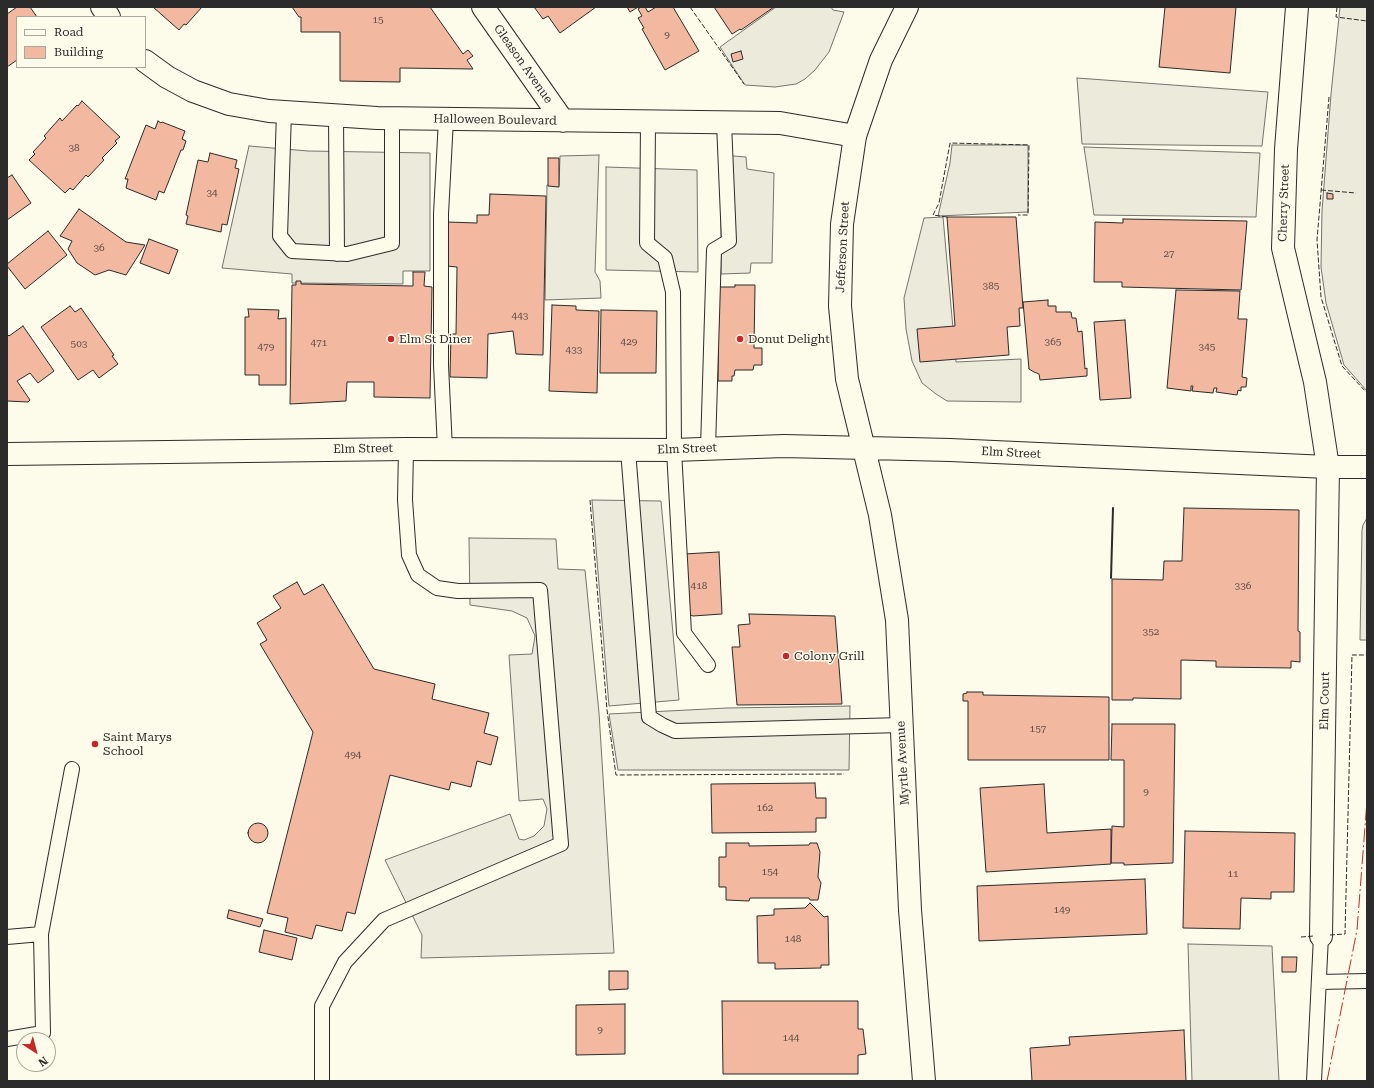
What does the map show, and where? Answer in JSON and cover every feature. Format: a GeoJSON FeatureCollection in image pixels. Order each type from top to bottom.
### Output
{"type":"FeatureCollection","features":[{"type":"Feature","properties":{"kind":"street"},"geometry":{"type":"LineString","coordinates":[[102,7],[108,16]]}},
{"type":"Feature","properties":{"kind":"street","name":"Gleason Avenue"},"geometry":{"type":"LineString","coordinates":[[484,7],[563,121]]}},
{"type":"Feature","properties":{"kind":"street","name":"Jefferson Street"},"geometry":{"type":"LineString","coordinates":[[865,448],[847,379],[840,306],[842,224],[855,136],[881,60],[907,7]]}},
{"type":"Feature","properties":{"kind":"street","name":"Cherry Street"},"geometry":{"type":"LineString","coordinates":[[1297,7],[1286,149],[1283,248],[1316,382],[1328,467]]}},
{"type":"Feature","properties":{"kind":"street","name":"Halloween Boulevard"},"geometry":{"type":"LineString","coordinates":[[146,62],[167,77],[193,91],[229,104],[284,112],[392,118],[780,123],[855,136]]}},
{"type":"Feature","properties":{"kind":"street","name":"Elm Street"},"geometry":{"type":"LineString","coordinates":[[7,454],[445,448],[674,450],[784,446],[958,450],[1328,467],[1367,467]]}},
{"type":"Feature","properties":{"kind":"street","name":"Myrtle Avenue"},"geometry":{"type":"LineString","coordinates":[[865,448],[880,515],[897,620],[910,910],[924,1081]]}},
{"type":"Feature","properties":{"kind":"street","name":"Elm Court"},"geometry":{"type":"LineString","coordinates":[[1321,936],[1328,467]]}},
{"type":"Feature","properties":{"kind":"lane"},"geometry":{"type":"LineString","coordinates":[[284,112],[280,236],[292,250],[337,254],[347,254],[392,243],[392,118]]}},
{"type":"Feature","properties":{"kind":"lane"},"geometry":{"type":"LineString","coordinates":[[336,115],[337,254]]}},
{"type":"Feature","properties":{"kind":"lane"},"geometry":{"type":"LineString","coordinates":[[445,448],[441,365],[441,214],[446,119]]}},
{"type":"Feature","properties":{"kind":"lane"},"geometry":{"type":"LineString","coordinates":[[648,122],[647,243],[665,258],[673,292],[674,450],[684,633],[708,666]]}},
{"type":"Feature","properties":{"kind":"lane"},"geometry":{"type":"LineString","coordinates":[[708,448],[714,250],[729,241],[724,123]]}},
{"type":"Feature","properties":{"kind":"lane"},"geometry":{"type":"LineString","coordinates":[[322,1081],[322,1006],[345,962],[384,920],[561,844],[540,590],[458,591],[437,588],[418,575],[409,555],[406,500],[406,449]]}},
{"type":"Feature","properties":{"kind":"lane"},"geometry":{"type":"LineString","coordinates":[[628,450],[649,717],[675,731],[902,724]]}},
{"type":"Feature","properties":{"kind":"lane"},"geometry":{"type":"LineString","coordinates":[[7,1039],[43,1033],[41,934],[72,769]]}},
{"type":"Feature","properties":{"kind":"lane"},"geometry":{"type":"LineString","coordinates":[[7,937],[41,934]]}},
{"type":"Feature","properties":{"kind":"lane"},"geometry":{"type":"LineString","coordinates":[[1314,1081],[1321,936]]}},
{"type":"Feature","properties":{"kind":"lane"},"geometry":{"type":"LineString","coordinates":[[1319,982],[1367,982]]}},
{"type":"Feature","properties":{"kind":"shaded area"},"geometry":{"type":"Polygon","coordinates":[[[776,7],[831,7],[833,10],[844,12],[829,52],[815,70],[805,79],[796,84],[775,87],[745,85],[720,47],[776,7]]]}},
{"type":"Feature","properties":{"kind":"shaded area"},"geometry":{"type":"Polygon","coordinates":[[[1340,7],[1367,7],[1367,391],[1344,365],[1326,303],[1321,267],[1322,211],[1331,94],[1340,7]]]}},
{"type":"Feature","properties":{"kind":"shaded area"},"geometry":{"type":"Polygon","coordinates":[[[1077,78],[1268,92],[1262,146],[1082,144],[1077,78]]]}},
{"type":"Feature","properties":{"kind":"shaded area"},"geometry":{"type":"Polygon","coordinates":[[[952,145],[1028,145],[1028,212],[938,216],[950,163],[952,145]]]}},
{"type":"Feature","properties":{"kind":"shaded area"},"geometry":{"type":"Polygon","coordinates":[[[249,146],[308,151],[430,153],[430,271],[403,271],[403,284],[292,283],[292,274],[222,268],[249,146]]]}},
{"type":"Feature","properties":{"kind":"shaded area"},"geometry":{"type":"Polygon","coordinates":[[[1084,147],[1260,153],[1256,217],[1094,215],[1084,147]]]}},
{"type":"Feature","properties":{"kind":"shaded area"},"geometry":{"type":"Polygon","coordinates":[[[599,155],[595,272],[600,281],[601,298],[545,300],[547,185],[559,185],[560,156],[599,155]]]}},
{"type":"Feature","properties":{"kind":"shaded area"},"geometry":{"type":"Polygon","coordinates":[[[721,155],[746,157],[747,169],[774,173],[772,263],[751,263],[750,273],[721,274],[721,155]]]}},
{"type":"Feature","properties":{"kind":"shaded area"},"geometry":{"type":"Polygon","coordinates":[[[606,167],[697,170],[698,272],[606,270],[606,167]]]}},
{"type":"Feature","properties":{"kind":"shaded area"},"geometry":{"type":"Polygon","coordinates":[[[943,217],[956,362],[1021,359],[1021,402],[947,401],[922,383],[912,361],[906,329],[904,298],[924,218],[943,217]]]}},
{"type":"Feature","properties":{"kind":"shaded area"},"geometry":{"type":"Polygon","coordinates":[[[592,500],[661,501],[679,700],[609,706],[592,500]]]}},
{"type":"Feature","properties":{"kind":"shaded area"},"geometry":{"type":"Polygon","coordinates":[[[1367,518],[1367,640],[1360,640],[1362,530],[1367,518]]]}},
{"type":"Feature","properties":{"kind":"shaded area"},"geometry":{"type":"Polygon","coordinates":[[[469,538],[556,539],[558,569],[585,570],[599,713],[614,953],[421,958],[422,935],[385,860],[510,814],[519,839],[524,840],[534,836],[544,826],[547,809],[543,799],[519,801],[509,655],[532,654],[535,636],[527,618],[512,611],[470,605],[469,538]]]}},
{"type":"Feature","properties":{"kind":"shaded area"},"geometry":{"type":"Polygon","coordinates":[[[850,706],[849,770],[618,770],[609,714],[727,708],[850,706]]]}},
{"type":"Feature","properties":{"kind":"shaded area"},"geometry":{"type":"Polygon","coordinates":[[[1188,944],[1272,946],[1279,1081],[1192,1081],[1188,944]]]}},
{"type":"Feature","properties":{"kind":"building"},"geometry":{"type":"Polygon","coordinates":[[[17,7],[30,7],[36,16],[16,16],[16,61],[7,67],[7,14],[17,7]]]}},
{"type":"Feature","properties":{"kind":"building"},"geometry":{"type":"Polygon","coordinates":[[[153,7],[202,7],[186,25],[184,24],[179,30],[153,7]]]}},
{"type":"Feature","properties":{"kind":"building"},"geometry":{"type":"Polygon","coordinates":[[[292,7],[430,7],[463,54],[468,50],[473,56],[467,60],[473,69],[400,68],[400,82],[340,81],[340,32],[301,32],[301,17],[299,17],[292,7]]]}},
{"type":"Feature","properties":{"kind":"building"},"geometry":{"type":"Polygon","coordinates":[[[534,7],[596,7],[560,33],[548,16],[543,19],[534,7]]]}},
{"type":"Feature","properties":{"kind":"building"},"geometry":{"type":"Polygon","coordinates":[[[627,7],[638,7],[630,12],[627,7]]]}},
{"type":"Feature","properties":{"kind":"building"},"geometry":{"type":"Polygon","coordinates":[[[645,7],[648,12],[656,7],[673,7],[699,51],[665,70],[642,29],[644,28],[638,18],[642,16],[638,9],[645,7]]]}},
{"type":"Feature","properties":{"kind":"building"},"geometry":{"type":"Polygon","coordinates":[[[714,7],[774,7],[741,30],[740,29],[732,34],[714,7]]]}},
{"type":"Feature","properties":{"kind":"building"},"geometry":{"type":"Polygon","coordinates":[[[1165,7],[1236,7],[1230,73],[1159,67],[1165,7]]]}},
{"type":"Feature","properties":{"kind":"building"},"geometry":{"type":"Polygon","coordinates":[[[741,51],[743,59],[733,62],[731,54],[741,51]]]}},
{"type":"Feature","properties":{"kind":"building"},"geometry":{"type":"Polygon","coordinates":[[[82,101],[120,137],[115,141],[117,143],[102,158],[104,160],[88,177],[86,175],[73,190],[70,188],[65,193],[29,160],[35,154],[33,152],[46,138],[44,136],[60,118],[62,121],[82,101]]]}},
{"type":"Feature","properties":{"kind":"building"},"geometry":{"type":"Polygon","coordinates":[[[158,121],[185,131],[182,139],[186,141],[164,193],[159,191],[156,200],[126,188],[128,179],[125,179],[146,125],[155,129],[158,121]]]}},
{"type":"Feature","properties":{"kind":"building"},"geometry":{"type":"Polygon","coordinates":[[[210,153],[237,160],[235,168],[239,169],[227,225],[222,224],[221,232],[186,224],[188,216],[186,215],[198,160],[208,162],[210,153]]]}},
{"type":"Feature","properties":{"kind":"building"},"geometry":{"type":"Polygon","coordinates":[[[548,158],[559,158],[559,187],[548,186],[548,158]]]}},
{"type":"Feature","properties":{"kind":"building"},"geometry":{"type":"Polygon","coordinates":[[[12,175],[31,203],[7,220],[7,178],[12,175]]]}},
{"type":"Feature","properties":{"kind":"building"},"geometry":{"type":"Polygon","coordinates":[[[1327,193],[1333,194],[1333,199],[1327,199],[1327,193]]]}},
{"type":"Feature","properties":{"kind":"building"},"geometry":{"type":"Polygon","coordinates":[[[490,194],[546,196],[543,355],[516,354],[513,331],[488,334],[487,378],[450,377],[451,334],[456,334],[457,267],[447,266],[448,222],[477,223],[477,215],[489,215],[490,194]]]}},
{"type":"Feature","properties":{"kind":"building"},"geometry":{"type":"Polygon","coordinates":[[[79,209],[126,242],[145,245],[126,275],[109,270],[95,275],[77,263],[68,249],[72,241],[60,236],[79,209]]]}},
{"type":"Feature","properties":{"kind":"building"},"geometry":{"type":"Polygon","coordinates":[[[947,217],[1016,217],[1023,308],[1019,308],[1020,326],[1007,327],[1009,355],[920,362],[917,329],[955,326],[947,217]]]}},
{"type":"Feature","properties":{"kind":"building"},"geometry":{"type":"Polygon","coordinates":[[[1123,219],[1247,221],[1241,290],[1122,287],[1122,282],[1094,282],[1095,222],[1123,223],[1123,219]]]}},
{"type":"Feature","properties":{"kind":"building"},"geometry":{"type":"Polygon","coordinates":[[[48,231],[67,255],[25,289],[7,264],[48,231]]]}},
{"type":"Feature","properties":{"kind":"building"},"geometry":{"type":"Polygon","coordinates":[[[149,239],[178,250],[169,274],[140,263],[149,239]]]}},
{"type":"Feature","properties":{"kind":"building"},"geometry":{"type":"Polygon","coordinates":[[[413,272],[425,272],[424,286],[432,287],[430,398],[374,397],[374,382],[347,382],[346,401],[290,404],[292,285],[296,285],[296,281],[301,281],[301,284],[413,286],[413,272]]]}},
{"type":"Feature","properties":{"kind":"building"},"geometry":{"type":"Polygon","coordinates":[[[735,285],[755,285],[754,348],[762,348],[762,365],[754,365],[753,370],[735,370],[734,376],[732,376],[732,381],[718,381],[719,287],[735,287],[735,285]]]}},
{"type":"Feature","properties":{"kind":"building"},"geometry":{"type":"Polygon","coordinates":[[[1176,290],[1240,291],[1238,319],[1247,319],[1242,377],[1247,378],[1246,387],[1241,387],[1241,391],[1238,390],[1237,395],[1216,392],[1217,388],[1214,388],[1213,393],[1192,391],[1193,386],[1191,386],[1191,391],[1167,388],[1176,290]]]}},
{"type":"Feature","properties":{"kind":"building"},"geometry":{"type":"Polygon","coordinates":[[[1048,300],[1048,306],[1056,306],[1056,312],[1071,312],[1072,318],[1076,318],[1078,332],[1082,331],[1085,369],[1087,368],[1087,376],[1040,380],[1039,374],[1029,369],[1023,302],[1048,300]]]}},
{"type":"Feature","properties":{"kind":"building"},"geometry":{"type":"Polygon","coordinates":[[[552,305],[576,306],[576,310],[599,311],[597,393],[549,391],[552,305]]]}},
{"type":"Feature","properties":{"kind":"building"},"geometry":{"type":"Polygon","coordinates":[[[70,306],[75,312],[81,308],[114,355],[112,356],[118,364],[99,378],[93,370],[78,380],[41,327],[70,306]]]}},
{"type":"Feature","properties":{"kind":"building"},"geometry":{"type":"Polygon","coordinates":[[[248,309],[279,310],[278,319],[286,318],[286,385],[259,385],[259,375],[245,375],[245,317],[249,317],[248,309]]]}},
{"type":"Feature","properties":{"kind":"building"},"geometry":{"type":"Polygon","coordinates":[[[601,310],[657,311],[656,373],[600,373],[601,310]]]}},
{"type":"Feature","properties":{"kind":"building"},"geometry":{"type":"Polygon","coordinates":[[[1125,320],[1131,398],[1100,400],[1094,322],[1125,320]]]}},
{"type":"Feature","properties":{"kind":"building"},"geometry":{"type":"Polygon","coordinates":[[[23,326],[54,371],[38,383],[30,373],[17,381],[30,400],[28,402],[7,401],[7,334],[9,336],[23,326]]]}},
{"type":"Feature","properties":{"kind":"building"},"geometry":{"type":"Polygon","coordinates":[[[1184,508],[1299,510],[1298,631],[1300,632],[1300,662],[1291,661],[1291,668],[1216,667],[1216,661],[1181,660],[1181,699],[1133,698],[1133,700],[1112,700],[1112,579],[1163,580],[1164,561],[1182,561],[1184,508]]]}},
{"type":"Feature","properties":{"kind":"building"},"geometry":{"type":"Polygon","coordinates":[[[719,552],[722,614],[693,616],[686,613],[684,554],[719,552]]]}},
{"type":"Feature","properties":{"kind":"building"},"geometry":{"type":"Polygon","coordinates":[[[297,582],[304,595],[323,584],[374,669],[435,684],[432,699],[489,713],[484,733],[498,737],[491,765],[477,761],[471,787],[451,782],[449,790],[390,775],[355,914],[347,912],[342,931],[316,925],[312,939],[285,932],[288,918],[267,913],[313,732],[260,644],[267,640],[257,623],[281,608],[273,596],[297,582]]]}},
{"type":"Feature","properties":{"kind":"building"},"geometry":{"type":"Polygon","coordinates":[[[749,614],[835,616],[842,704],[737,705],[732,647],[740,647],[738,625],[750,624],[749,614]]]}},
{"type":"Feature","properties":{"kind":"building"},"geometry":{"type":"Polygon","coordinates":[[[967,692],[983,692],[983,695],[1109,697],[1109,760],[968,760],[968,701],[963,701],[963,694],[967,692]]]}},
{"type":"Feature","properties":{"kind":"building"},"geometry":{"type":"Polygon","coordinates":[[[1112,724],[1175,724],[1173,863],[1124,865],[1124,863],[1111,863],[1112,826],[1124,827],[1124,760],[1111,760],[1112,724]]]}},
{"type":"Feature","properties":{"kind":"building"},"geometry":{"type":"Polygon","coordinates":[[[815,783],[816,798],[826,798],[826,818],[816,818],[816,832],[712,833],[711,784],[815,783]]]}},
{"type":"Feature","properties":{"kind":"building"},"geometry":{"type":"Polygon","coordinates":[[[1044,784],[1047,833],[1111,829],[1111,864],[986,872],[980,788],[1044,784]]]}},
{"type":"Feature","properties":{"kind":"building"},"geometry":{"type":"Polygon","coordinates":[[[258,823],[265,826],[268,833],[265,840],[258,843],[251,840],[248,833],[251,826],[258,823]]]}},
{"type":"Feature","properties":{"kind":"building"},"geometry":{"type":"Polygon","coordinates":[[[1185,831],[1295,833],[1294,892],[1271,892],[1271,899],[1241,898],[1240,929],[1183,928],[1185,831]]]}},
{"type":"Feature","properties":{"kind":"building"},"geometry":{"type":"Polygon","coordinates":[[[726,843],[749,843],[749,846],[809,845],[810,843],[817,843],[820,852],[818,877],[821,883],[818,900],[810,900],[809,898],[750,898],[749,901],[726,900],[726,887],[719,887],[719,857],[726,857],[726,843]]]}},
{"type":"Feature","properties":{"kind":"building"},"geometry":{"type":"Polygon","coordinates":[[[1145,879],[1147,934],[979,941],[977,886],[1145,879]]]}},
{"type":"Feature","properties":{"kind":"building"},"geometry":{"type":"Polygon","coordinates":[[[810,903],[824,917],[828,916],[829,965],[821,965],[821,968],[775,969],[775,963],[758,963],[757,916],[774,915],[774,909],[805,908],[810,903]]]}},
{"type":"Feature","properties":{"kind":"building"},"geometry":{"type":"Polygon","coordinates":[[[229,910],[263,919],[260,927],[227,918],[229,910]]]}},
{"type":"Feature","properties":{"kind":"building"},"geometry":{"type":"Polygon","coordinates":[[[264,930],[297,938],[292,960],[259,952],[264,930]]]}},
{"type":"Feature","properties":{"kind":"building"},"geometry":{"type":"Polygon","coordinates":[[[1282,957],[1297,957],[1296,972],[1282,972],[1282,957]]]}},
{"type":"Feature","properties":{"kind":"building"},"geometry":{"type":"Polygon","coordinates":[[[609,971],[628,971],[628,989],[609,990],[609,971]]]}},
{"type":"Feature","properties":{"kind":"building"},"geometry":{"type":"Polygon","coordinates":[[[722,1001],[858,1001],[858,1029],[863,1029],[866,1054],[858,1055],[858,1074],[723,1074],[722,1001]]]}},
{"type":"Feature","properties":{"kind":"building"},"geometry":{"type":"Polygon","coordinates":[[[625,1004],[625,1054],[576,1055],[576,1005],[625,1004]]]}},
{"type":"Feature","properties":{"kind":"building"},"geometry":{"type":"Polygon","coordinates":[[[1184,1030],[1186,1081],[1032,1081],[1030,1048],[1070,1045],[1069,1037],[1184,1030]]]}},
{"type":"Feature","properties":{"kind":"fence"},"geometry":{"type":"LineString","coordinates":[[690,7],[744,84]]}},
{"type":"Feature","properties":{"kind":"fence"},"geometry":{"type":"LineString","coordinates":[[1337,7],[1336,17],[1367,21]]}},
{"type":"Feature","properties":{"kind":"fence"},"geometry":{"type":"LineString","coordinates":[[1329,97],[1317,240],[1321,297],[1342,366],[1367,393]]}},
{"type":"Feature","properties":{"kind":"fence"},"geometry":{"type":"LineString","coordinates":[[947,217],[933,215],[939,203],[950,143],[1029,145],[1028,215],[1018,215]]}},
{"type":"Feature","properties":{"kind":"fence"},"geometry":{"type":"LineString","coordinates":[[1321,190],[1356,193]]}},
{"type":"Feature","properties":{"kind":"fence"},"geometry":{"type":"LineString","coordinates":[[590,500],[607,710],[616,775],[844,774]]}},
{"type":"Feature","properties":{"kind":"fence"},"geometry":{"type":"LineString","coordinates":[[1330,935],[1345,934],[1352,655],[1367,655]]}},
{"type":"Feature","properties":{"kind":"fence"},"geometry":{"type":"LineString","coordinates":[[1301,937],[1314,936]]}},
{"type":"Feature","properties":{"kind":"wall"},"geometry":{"type":"LineString","coordinates":[[1111,578],[1113,508]]}},
{"type":"Feature","properties":{"kind":"power"},"geometry":{"type":"LineString","coordinates":[[1327,1081],[1357,930],[1367,801]]}},
{"type":"Feature","properties":{"kind":"place","name":"Elm St Diner"},"geometry":{"type":"Point","coordinates":[391,339]}},
{"type":"Feature","properties":{"kind":"place","name":"Donut Delight"},"geometry":{"type":"Point","coordinates":[740,339]}},
{"type":"Feature","properties":{"kind":"place","name":"Colony Grill"},"geometry":{"type":"Point","coordinates":[786,656]}},
{"type":"Feature","properties":{"kind":"place","name":"Saint Marys School"},"geometry":{"type":"Point","coordinates":[95,744]}}]}
